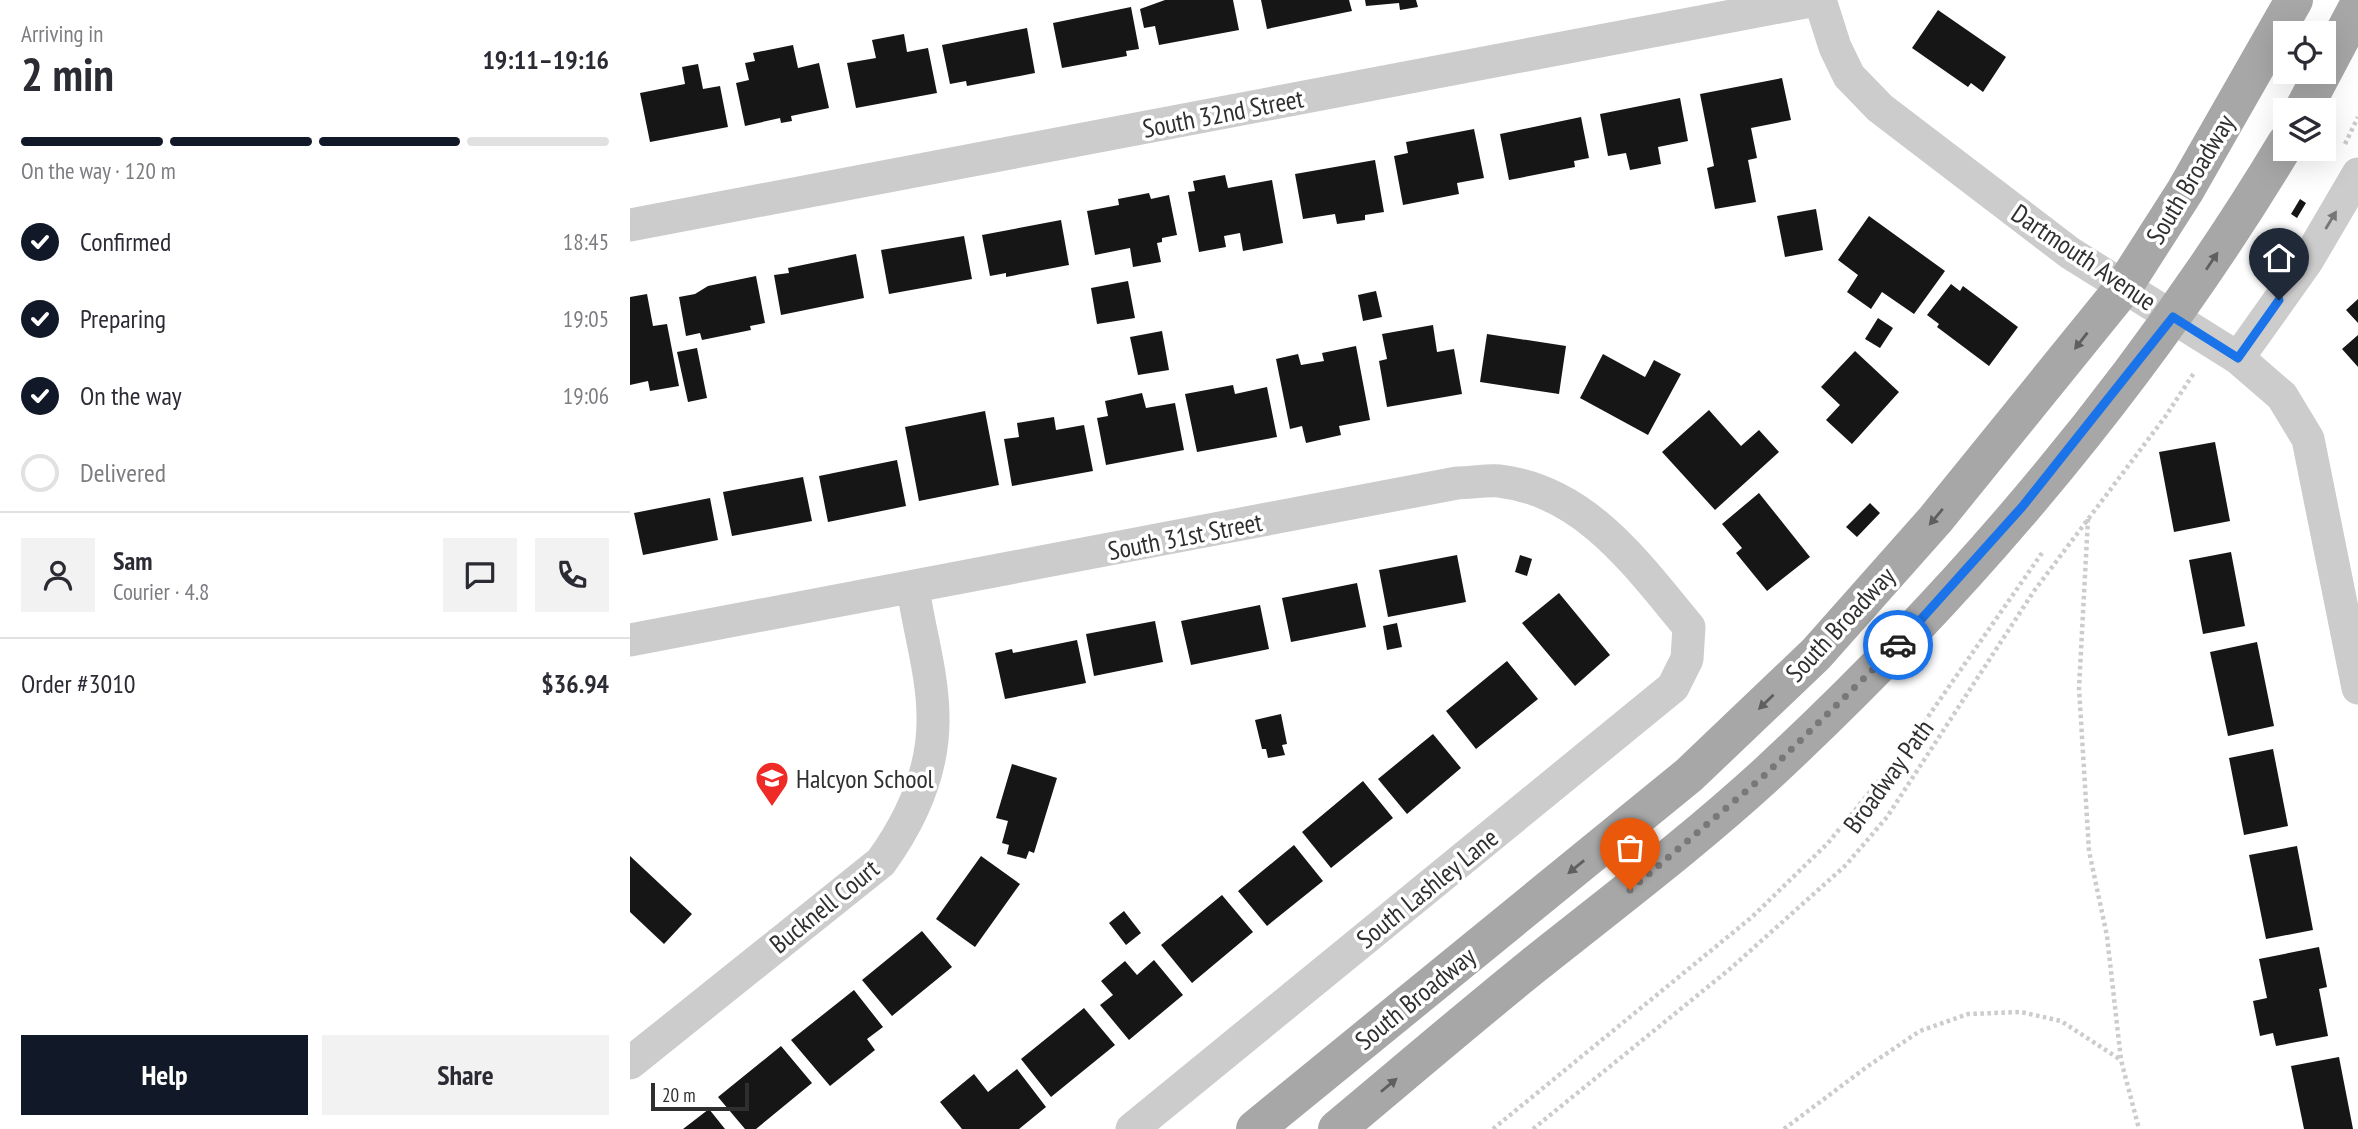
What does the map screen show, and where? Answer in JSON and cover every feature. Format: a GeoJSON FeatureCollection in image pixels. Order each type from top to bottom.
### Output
{"type":"FeatureCollection","features":[{"type":"Feature","properties":{"kind":"main road","name":"South Broadway"},"geometry":{"type":"LineString","coordinates":[[1255,1129],[1689,775],[1816,654],[1960,489],[2123,288],[2185,191],[2294,0]]}},
{"type":"Feature","properties":{"kind":"main road"},"geometry":{"type":"LineString","coordinates":[[2310,98],[2358,6]]}},
{"type":"Feature","properties":{"kind":"main road","name":"South Broadway"},"geometry":{"type":"LineString","coordinates":[[1337,1129],[1661,865],[1766,774],[1859,686],[2022,507],[2173,317],[2229,236],[2275,161]]}},
{"type":"Feature","properties":{"kind":"street","name":"South 32nd Street"},"geometry":{"type":"LineString","coordinates":[[630,225],[1818,0]]}},
{"type":"Feature","properties":{"kind":"street","name":"Dartmouth Avenue"},"geometry":{"type":"LineString","coordinates":[[1818,0],[1849,76],[1880,108],[2070,253],[2238,358],[2282,396],[2308,439],[2350,603],[2358,688]]}},
{"type":"Feature","properties":{"kind":"street"},"geometry":{"type":"LineString","coordinates":[[2238,358],[2307,261],[2358,174]]}},
{"type":"Feature","properties":{"kind":"street","name":"South 31st Street"},"geometry":{"type":"LineString","coordinates":[[630,640],[1457,484],[1498,481],[1536,489],[1574,507],[1621,545],[1689,627]]}},
{"type":"Feature","properties":{"kind":"street","name":"Bucknell Court"},"geometry":{"type":"LineString","coordinates":[[630,1063],[881,862],[904,831],[923,786],[933,717],[913,588]]}},
{"type":"Feature","properties":{"kind":"street","name":"South Lashley Lane"},"geometry":{"type":"LineString","coordinates":[[1132,1129],[1673,687],[1688,659],[1689,627]]}},
{"type":"Feature","properties":{"kind":"path","name":"Broadway Path"},"geometry":{"type":"LineString","coordinates":[[1533,1129],[1731,968],[1846,865],[1887,817],[2034,591],[2165,417],[2194,373]]}},
{"type":"Feature","properties":{"kind":"path"},"geometry":{"type":"LineString","coordinates":[[2088,517],[2079,688],[2089,851],[2107,936],[2122,1060],[2139,1129]]}},
{"type":"Feature","properties":{"kind":"path"},"geometry":{"type":"LineString","coordinates":[[1493,1129],[1752,917],[1828,843],[1909,744],[2042,553]]}},
{"type":"Feature","properties":{"kind":"path"},"geometry":{"type":"LineString","coordinates":[[1784,1129],[1920,1031],[1968,1014],[2021,1012],[2061,1021],[2122,1060]]}},
{"type":"Feature","properties":{"kind":"building"},"geometry":{"type":"Polygon","coordinates":[[[1165,0],[1233,0],[1239,30],[1159,45],[1155,26],[1144,28],[1140,9],[1165,0]]]}},
{"type":"Feature","properties":{"kind":"building"},"geometry":{"type":"Polygon","coordinates":[[[1261,0],[1349,0],[1352,11],[1267,29],[1261,0]]]}},
{"type":"Feature","properties":{"kind":"building"},"geometry":{"type":"Polygon","coordinates":[[[1365,0],[1416,0],[1418,7],[1400,10],[1399,3],[1366,6],[1365,0]]]}},
{"type":"Feature","properties":{"kind":"building"},"geometry":{"type":"Polygon","coordinates":[[[1131,7],[1139,49],[1126,51],[1127,56],[1062,68],[1053,23],[1131,7]]]}},
{"type":"Feature","properties":{"kind":"building"},"geometry":{"type":"Polygon","coordinates":[[[1938,10],[2006,57],[1983,92],[1971,83],[1968,87],[1912,48],[1938,10]]]}},
{"type":"Feature","properties":{"kind":"building"},"geometry":{"type":"Polygon","coordinates":[[[1027,28],[1035,73],[967,86],[966,81],[950,84],[942,45],[1027,28]]]}},
{"type":"Feature","properties":{"kind":"building"},"geometry":{"type":"Polygon","coordinates":[[[904,34],[907,52],[928,48],[937,93],[856,108],[847,63],[876,58],[872,40],[904,34]]]}},
{"type":"Feature","properties":{"kind":"building"},"geometry":{"type":"Polygon","coordinates":[[[793,45],[798,68],[819,63],[829,108],[791,116],[792,121],[781,123],[780,118],[745,126],[736,83],[749,80],[745,63],[755,61],[753,53],[793,45]]]}},
{"type":"Feature","properties":{"kind":"building"},"geometry":{"type":"Polygon","coordinates":[[[698,64],[703,89],[720,86],[728,127],[650,142],[640,93],[685,84],[682,67],[698,64]]]}},
{"type":"Feature","properties":{"kind":"building"},"geometry":{"type":"Polygon","coordinates":[[[1782,78],[1791,120],[1751,128],[1757,158],[1748,160],[1756,202],[1715,209],[1707,168],[1714,166],[1700,94],[1782,78]]]}},
{"type":"Feature","properties":{"kind":"building"},"geometry":{"type":"Polygon","coordinates":[[[1680,98],[1688,141],[1658,147],[1661,164],[1630,170],[1626,153],[1608,156],[1600,114],[1680,98]]]}},
{"type":"Feature","properties":{"kind":"building"},"geometry":{"type":"Polygon","coordinates":[[[1581,117],[1589,158],[1574,161],[1575,167],[1509,180],[1500,134],[1581,117]]]}},
{"type":"Feature","properties":{"kind":"building"},"geometry":{"type":"Polygon","coordinates":[[[1474,129],[1484,178],[1457,183],[1459,194],[1403,205],[1394,156],[1408,153],[1406,142],[1474,129]]]}},
{"type":"Feature","properties":{"kind":"building"},"geometry":{"type":"Polygon","coordinates":[[[1375,160],[1384,212],[1365,215],[1365,220],[1337,224],[1335,214],[1303,219],[1295,174],[1375,160]]]}},
{"type":"Feature","properties":{"kind":"building"},"geometry":{"type":"Polygon","coordinates":[[[1225,175],[1228,188],[1272,180],[1283,243],[1243,251],[1240,233],[1224,236],[1226,247],[1199,252],[1188,192],[1195,191],[1193,181],[1225,175]]]}},
{"type":"Feature","properties":{"kind":"building"},"geometry":{"type":"Polygon","coordinates":[[[1149,193],[1151,199],[1169,195],[1177,235],[1162,238],[1162,242],[1157,243],[1161,262],[1133,267],[1130,248],[1095,255],[1087,211],[1119,205],[1118,199],[1149,193]]]}},
{"type":"Feature","properties":{"kind":"building"},"geometry":{"type":"Polygon","coordinates":[[[2300,199],[2306,203],[2297,218],[2291,214],[2300,199]]]}},
{"type":"Feature","properties":{"kind":"building"},"geometry":{"type":"Polygon","coordinates":[[[1816,209],[1823,250],[1785,257],[1777,216],[1816,209]]]}},
{"type":"Feature","properties":{"kind":"building"},"geometry":{"type":"Polygon","coordinates":[[[1869,216],[1945,271],[1914,314],[1882,292],[1871,309],[1847,292],[1858,275],[1838,260],[1869,216]]]}},
{"type":"Feature","properties":{"kind":"building"},"geometry":{"type":"Polygon","coordinates":[[[1061,220],[1069,265],[1006,277],[1006,273],[990,276],[982,235],[1061,220]]]}},
{"type":"Feature","properties":{"kind":"building"},"geometry":{"type":"Polygon","coordinates":[[[964,236],[972,279],[889,294],[881,250],[964,236]]]}},
{"type":"Feature","properties":{"kind":"building"},"geometry":{"type":"Polygon","coordinates":[[[856,254],[864,298],[781,315],[774,275],[789,273],[788,268],[856,254]]]}},
{"type":"Feature","properties":{"kind":"building"},"geometry":{"type":"Polygon","coordinates":[[[756,276],[765,323],[750,326],[751,330],[702,340],[700,333],[686,336],[679,297],[695,294],[708,286],[756,276]]]}},
{"type":"Feature","properties":{"kind":"building"},"geometry":{"type":"Polygon","coordinates":[[[1128,281],[1135,318],[1097,324],[1091,288],[1128,281]]]}},
{"type":"Feature","properties":{"kind":"building"},"geometry":{"type":"Polygon","coordinates":[[[1951,284],[1960,291],[1963,286],[2018,327],[1989,366],[1937,327],[1939,324],[1927,315],[1951,284]]]}},
{"type":"Feature","properties":{"kind":"building"},"geometry":{"type":"Polygon","coordinates":[[[1376,291],[1382,317],[1363,321],[1358,295],[1376,291]]]}},
{"type":"Feature","properties":{"kind":"building"},"geometry":{"type":"Polygon","coordinates":[[[647,294],[653,326],[667,324],[679,386],[650,391],[648,381],[630,385],[630,297],[647,294]]]}},
{"type":"Feature","properties":{"kind":"building"},"geometry":{"type":"Polygon","coordinates":[[[2358,299],[2358,323],[2346,310],[2358,299]]]}},
{"type":"Feature","properties":{"kind":"building"},"geometry":{"type":"Polygon","coordinates":[[[1878,318],[1893,328],[1880,348],[1865,339],[1878,318]]]}},
{"type":"Feature","properties":{"kind":"building"},"geometry":{"type":"Polygon","coordinates":[[[1433,325],[1437,352],[1454,349],[1462,394],[1387,407],[1379,361],[1387,359],[1382,334],[1433,325]]]}},
{"type":"Feature","properties":{"kind":"building"},"geometry":{"type":"Polygon","coordinates":[[[1162,331],[1169,370],[1138,375],[1130,337],[1162,331]]]}},
{"type":"Feature","properties":{"kind":"building"},"geometry":{"type":"Polygon","coordinates":[[[1487,334],[1566,346],[1559,394],[1480,382],[1487,334]]]}},
{"type":"Feature","properties":{"kind":"building"},"geometry":{"type":"Polygon","coordinates":[[[2358,335],[2358,367],[2342,349],[2358,335]]]}},
{"type":"Feature","properties":{"kind":"building"},"geometry":{"type":"Polygon","coordinates":[[[1356,346],[1370,420],[1339,426],[1341,435],[1306,443],[1302,426],[1290,429],[1276,359],[1298,354],[1301,365],[1324,361],[1322,353],[1356,346]]]}},
{"type":"Feature","properties":{"kind":"building"},"geometry":{"type":"Polygon","coordinates":[[[697,348],[707,398],[688,402],[677,352],[697,348]]]}},
{"type":"Feature","properties":{"kind":"building"},"geometry":{"type":"Polygon","coordinates":[[[1855,351],[1899,392],[1852,444],[1826,420],[1840,405],[1821,387],[1855,351]]]}},
{"type":"Feature","properties":{"kind":"building"},"geometry":{"type":"Polygon","coordinates":[[[1603,354],[1645,377],[1654,360],[1681,374],[1648,435],[1580,398],[1603,354]]]}},
{"type":"Feature","properties":{"kind":"building"},"geometry":{"type":"Polygon","coordinates":[[[1233,385],[1235,394],[1267,387],[1277,437],[1197,452],[1185,394],[1233,385]]]}},
{"type":"Feature","properties":{"kind":"building"},"geometry":{"type":"Polygon","coordinates":[[[1142,393],[1146,408],[1175,403],[1184,450],[1106,465],[1097,418],[1108,416],[1105,401],[1142,393]]]}},
{"type":"Feature","properties":{"kind":"building"},"geometry":{"type":"Polygon","coordinates":[[[1709,410],[1741,446],[1759,430],[1779,452],[1715,510],[1662,452],[1709,410]]]}},
{"type":"Feature","properties":{"kind":"building"},"geometry":{"type":"Polygon","coordinates":[[[985,411],[999,485],[919,501],[905,427],[985,411]]]}},
{"type":"Feature","properties":{"kind":"building"},"geometry":{"type":"Polygon","coordinates":[[[1054,417],[1056,430],[1084,425],[1093,471],[1012,486],[1004,439],[1019,437],[1017,423],[1054,417]]]}},
{"type":"Feature","properties":{"kind":"building"},"geometry":{"type":"Polygon","coordinates":[[[2215,442],[2230,521],[2174,532],[2159,452],[2215,442]]]}},
{"type":"Feature","properties":{"kind":"building"},"geometry":{"type":"Polygon","coordinates":[[[897,460],[906,506],[828,522],[819,476],[897,460]]]}},
{"type":"Feature","properties":{"kind":"building"},"geometry":{"type":"Polygon","coordinates":[[[803,477],[812,521],[732,536],[723,492],[803,477]]]}},
{"type":"Feature","properties":{"kind":"building"},"geometry":{"type":"Polygon","coordinates":[[[1759,493],[1810,557],[1767,591],[1736,553],[1742,548],[1722,524],[1759,493]]]}},
{"type":"Feature","properties":{"kind":"building"},"geometry":{"type":"Polygon","coordinates":[[[710,498],[718,540],[643,555],[634,513],[710,498]]]}},
{"type":"Feature","properties":{"kind":"building"},"geometry":{"type":"Polygon","coordinates":[[[1870,503],[1880,513],[1857,537],[1846,527],[1870,503]]]}},
{"type":"Feature","properties":{"kind":"building"},"geometry":{"type":"Polygon","coordinates":[[[2231,552],[2245,626],[2203,634],[2189,560],[2231,552]]]}},
{"type":"Feature","properties":{"kind":"building"},"geometry":{"type":"Polygon","coordinates":[[[1457,555],[1466,602],[1388,617],[1379,570],[1457,555]]]}},
{"type":"Feature","properties":{"kind":"building"},"geometry":{"type":"Polygon","coordinates":[[[1520,555],[1532,559],[1527,576],[1515,572],[1520,555]]]}},
{"type":"Feature","properties":{"kind":"building"},"geometry":{"type":"Polygon","coordinates":[[[1357,583],[1366,627],[1291,642],[1282,598],[1357,583]]]}},
{"type":"Feature","properties":{"kind":"building"},"geometry":{"type":"Polygon","coordinates":[[[1559,593],[1610,655],[1575,686],[1522,623],[1559,593]]]}},
{"type":"Feature","properties":{"kind":"building"},"geometry":{"type":"Polygon","coordinates":[[[1260,605],[1269,649],[1191,665],[1181,621],[1260,605]]]}},
{"type":"Feature","properties":{"kind":"building"},"geometry":{"type":"Polygon","coordinates":[[[1155,621],[1163,662],[1094,676],[1086,634],[1155,621]]]}},
{"type":"Feature","properties":{"kind":"building"},"geometry":{"type":"Polygon","coordinates":[[[1397,623],[1402,647],[1387,650],[1383,626],[1397,623]]]}},
{"type":"Feature","properties":{"kind":"building"},"geometry":{"type":"Polygon","coordinates":[[[1077,640],[1086,683],[1005,699],[995,653],[1012,649],[1013,653],[1077,640]]]}},
{"type":"Feature","properties":{"kind":"building"},"geometry":{"type":"Polygon","coordinates":[[[2257,642],[2274,726],[2228,736],[2210,652],[2257,642]]]}},
{"type":"Feature","properties":{"kind":"building"},"geometry":{"type":"Polygon","coordinates":[[[1507,661],[1538,699],[1476,749],[1446,711],[1507,661]]]}},
{"type":"Feature","properties":{"kind":"building"},"geometry":{"type":"Polygon","coordinates":[[[1281,714],[1287,744],[1282,745],[1285,755],[1268,758],[1266,749],[1262,749],[1255,720],[1281,714]]]}},
{"type":"Feature","properties":{"kind":"building"},"geometry":{"type":"Polygon","coordinates":[[[1433,734],[1461,768],[1407,814],[1378,779],[1433,734]]]}},
{"type":"Feature","properties":{"kind":"building"},"geometry":{"type":"Polygon","coordinates":[[[2273,749],[2288,826],[2244,835],[2229,758],[2273,749]]]}},
{"type":"Feature","properties":{"kind":"building"},"geometry":{"type":"Polygon","coordinates":[[[1012,764],[1057,778],[1034,853],[1029,851],[1026,859],[1007,854],[1009,845],[1002,843],[1008,821],[996,818],[1012,764]]]}},
{"type":"Feature","properties":{"kind":"building"},"geometry":{"type":"Polygon","coordinates":[[[1363,781],[1393,818],[1331,868],[1302,832],[1363,781]]]}},
{"type":"Feature","properties":{"kind":"building"},"geometry":{"type":"Polygon","coordinates":[[[1294,845],[1323,881],[1267,926],[1238,891],[1294,845]]]}},
{"type":"Feature","properties":{"kind":"building"},"geometry":{"type":"Polygon","coordinates":[[[2297,846],[2313,930],[2266,939],[2249,855],[2297,846]]]}},
{"type":"Feature","properties":{"kind":"building"},"geometry":{"type":"Polygon","coordinates":[[[630,856],[692,914],[664,944],[630,912],[630,856]]]}},
{"type":"Feature","properties":{"kind":"building"},"geometry":{"type":"Polygon","coordinates":[[[981,856],[1020,884],[975,947],[936,919],[981,856]]]}},
{"type":"Feature","properties":{"kind":"building"},"geometry":{"type":"Polygon","coordinates":[[[1222,895],[1253,932],[1192,983],[1161,945],[1222,895]]]}},
{"type":"Feature","properties":{"kind":"building"},"geometry":{"type":"Polygon","coordinates":[[[1124,911],[1141,933],[1126,945],[1109,923],[1124,911]]]}},
{"type":"Feature","properties":{"kind":"building"},"geometry":{"type":"Polygon","coordinates":[[[922,931],[952,967],[892,1016],[862,980],[922,931]]]}},
{"type":"Feature","properties":{"kind":"building"},"geometry":{"type":"Polygon","coordinates":[[[2319,947],[2327,987],[2319,989],[2328,1036],[2276,1046],[2273,1033],[2260,1036],[2253,1001],[2267,998],[2259,959],[2319,947]]]}},
{"type":"Feature","properties":{"kind":"building"},"geometry":{"type":"Polygon","coordinates":[[[1154,960],[1183,995],[1129,1040],[1100,1005],[1113,995],[1101,981],[1125,961],[1137,975],[1154,960]]]}},
{"type":"Feature","properties":{"kind":"building"},"geometry":{"type":"Polygon","coordinates":[[[854,990],[883,1027],[867,1039],[875,1050],[830,1086],[791,1040],[854,990]]]}},
{"type":"Feature","properties":{"kind":"building"},"geometry":{"type":"Polygon","coordinates":[[[1084,1008],[1115,1045],[1051,1097],[1021,1059],[1084,1008]]]}},
{"type":"Feature","properties":{"kind":"building"},"geometry":{"type":"Polygon","coordinates":[[[781,1046],[812,1083],[756,1129],[745,1129],[718,1097],[781,1046]]]}},
{"type":"Feature","properties":{"kind":"building"},"geometry":{"type":"Polygon","coordinates":[[[2339,1057],[2353,1129],[2304,1129],[2291,1066],[2339,1057]]]}},
{"type":"Feature","properties":{"kind":"building"},"geometry":{"type":"Polygon","coordinates":[[[1017,1069],[1046,1107],[1019,1129],[962,1129],[940,1102],[974,1074],[988,1092],[1017,1069]]]}},
{"type":"Feature","properties":{"kind":"building"},"geometry":{"type":"Polygon","coordinates":[[[709,1109],[725,1129],[683,1129],[709,1109]]]}},
{"type":"Feature","properties":{"kind":"way so far"},"geometry":{"type":"LineString","coordinates":[[1630,890],[1766,774],[1898,645]]}},
{"type":"Feature","properties":{"kind":"place","name":"Halcyon School"},"geometry":{"type":"Point","coordinates":[772,808]}},
{"type":"Feature","properties":{"kind":"route"},"geometry":{"type":"LineString","coordinates":[[1898,645],[2022,507],[2173,317],[2238,358],[2279,300]]}}]}
